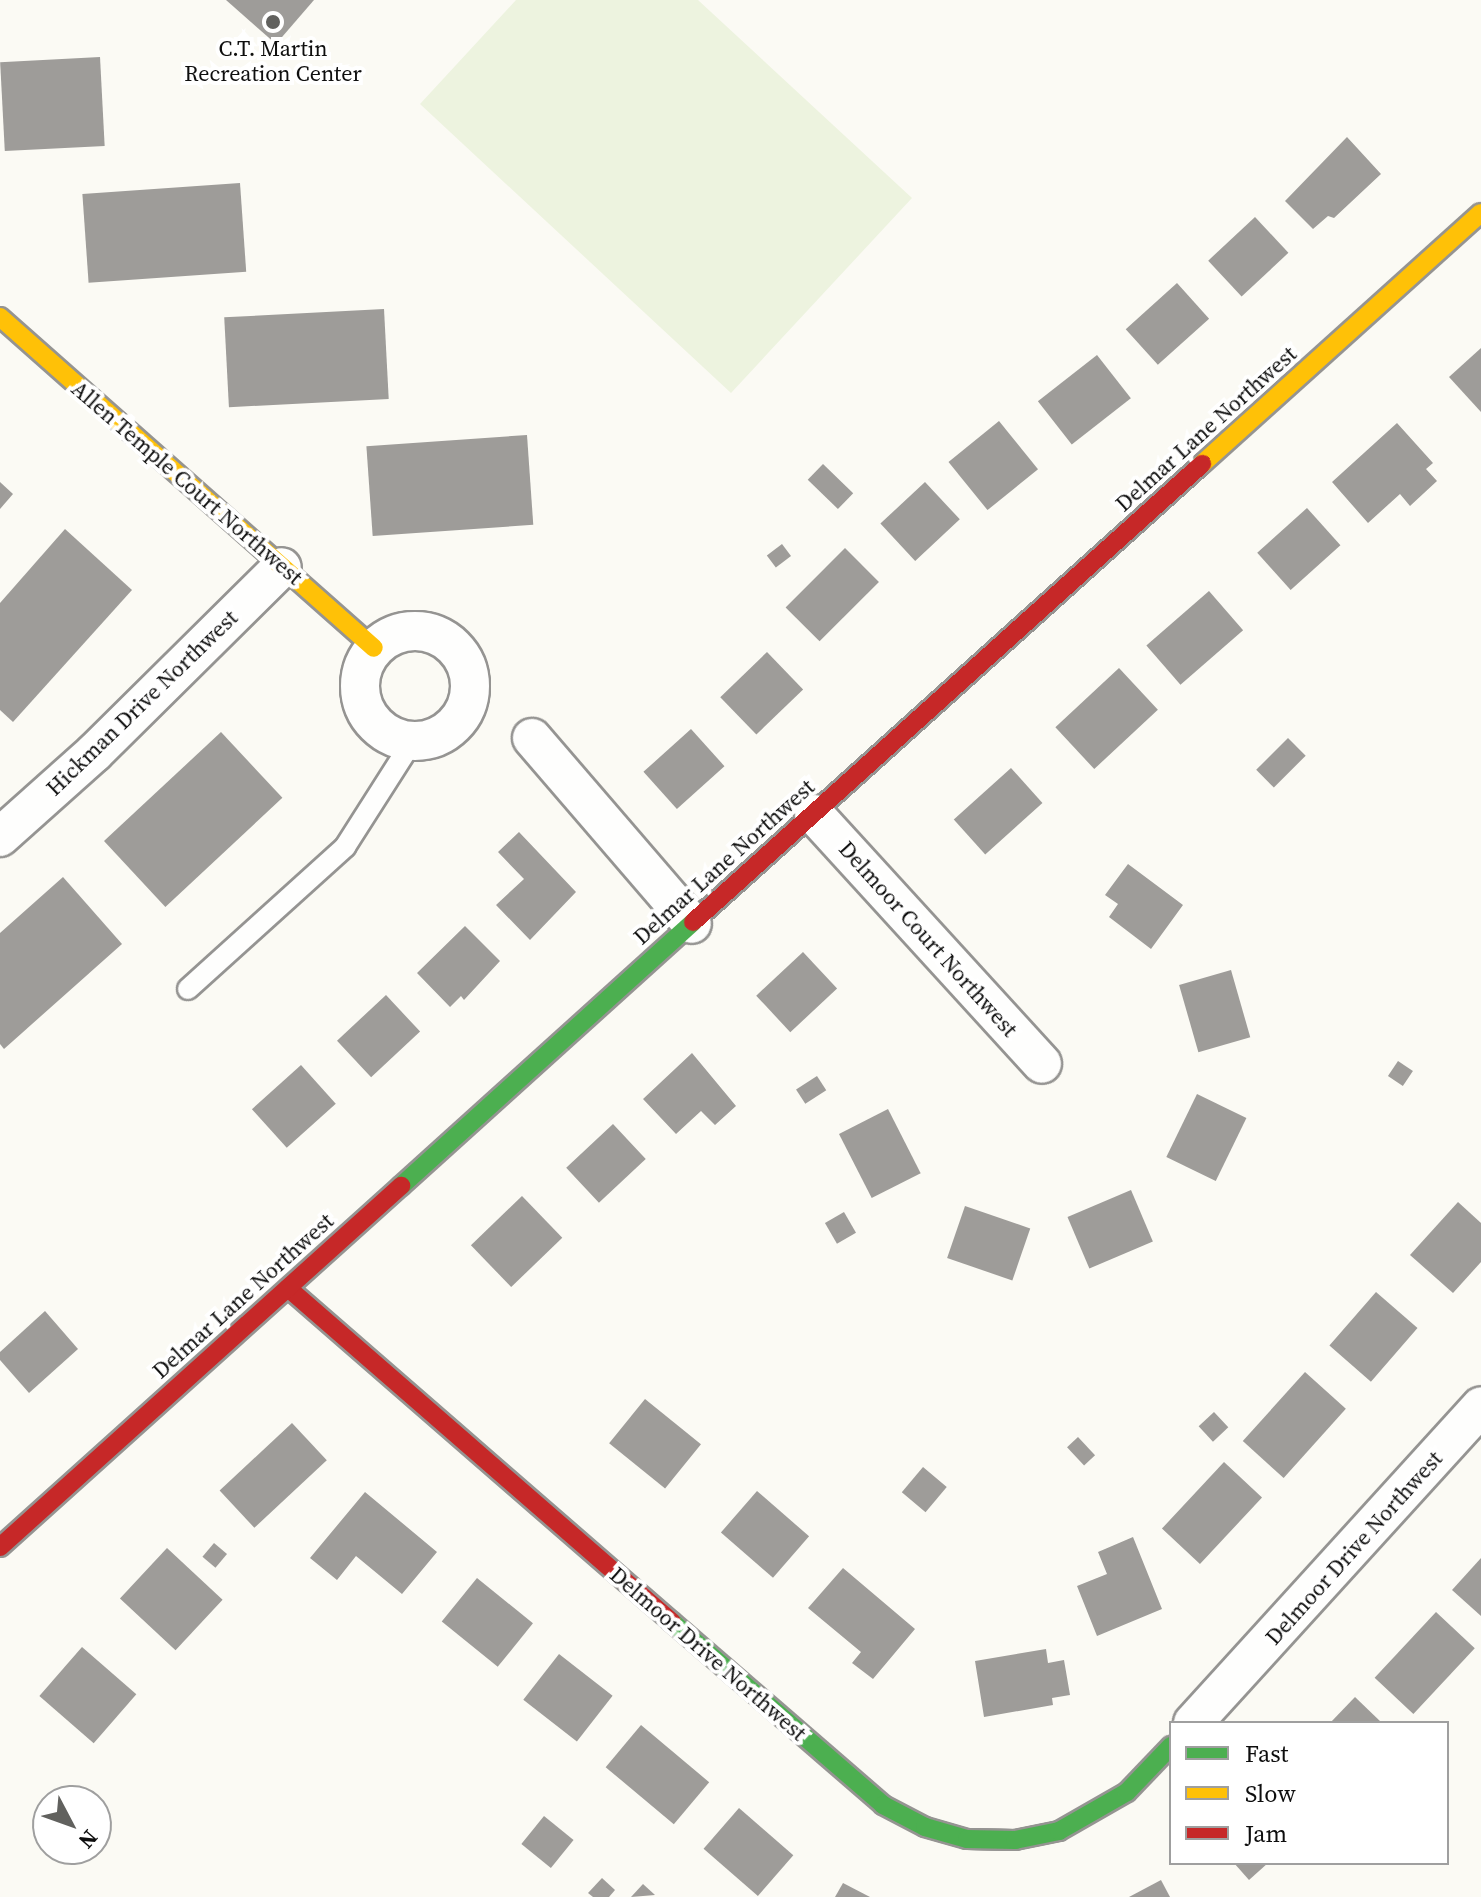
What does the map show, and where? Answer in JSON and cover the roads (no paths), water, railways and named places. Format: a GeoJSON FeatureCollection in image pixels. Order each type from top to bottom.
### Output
{"type":"FeatureCollection","features":[{"type":"Feature","properties":{"kind":"street","name":"Delmar Lane Northwest"},"geometry":{"type":"LineString","coordinates":[[0,1547],[1481,213]]}},
{"type":"Feature","properties":{"kind":"street","name":"Allen Temple Court Northwest"},"geometry":{"type":"LineString","coordinates":[[0,317],[374,648]]}},
{"type":"Feature","properties":{"kind":"street","name":"Hickman Drive Northwest"},"geometry":{"type":"LineString","coordinates":[[5,824],[94,753],[282,567]]}},
{"type":"Feature","properties":{"kind":"street"},"geometry":{"type":"LineString","coordinates":[[404,631],[422,631],[446,641],[464,661],[470,679],[461,716],[431,739],[412,742],[393,737],[367,714],[360,681],[374,648],[404,631]]}},
{"type":"Feature","properties":{"kind":"street"},"geometry":{"type":"LineString","coordinates":[[532,738],[692,924]]}},
{"type":"Feature","properties":{"kind":"street","name":"Delmoor Court Northwest"},"geometry":{"type":"LineString","coordinates":[[814,814],[1042,1064]]}},
{"type":"Feature","properties":{"kind":"street","name":"Delmoor Drive Northwest"},"geometry":{"type":"LineString","coordinates":[[288,1288],[883,1805],[925,1827],[991,1839],[1059,1831],[1127,1792],[1169,1748]]}},
{"type":"Feature","properties":{"kind":"street","name":"Delmoor Drive Northwest"},"geometry":{"type":"LineString","coordinates":[[1195,1721],[1481,1406]]}},
{"type":"Feature","properties":{"kind":"lane"},"geometry":{"type":"LineString","coordinates":[[188,989],[345,847],[412,742]]}},
{"type":"Feature","properties":{"kind":"place","name":"C.T. Martin Recreation Center"},"geometry":{"type":"Point","coordinates":[273,22]}}]}
